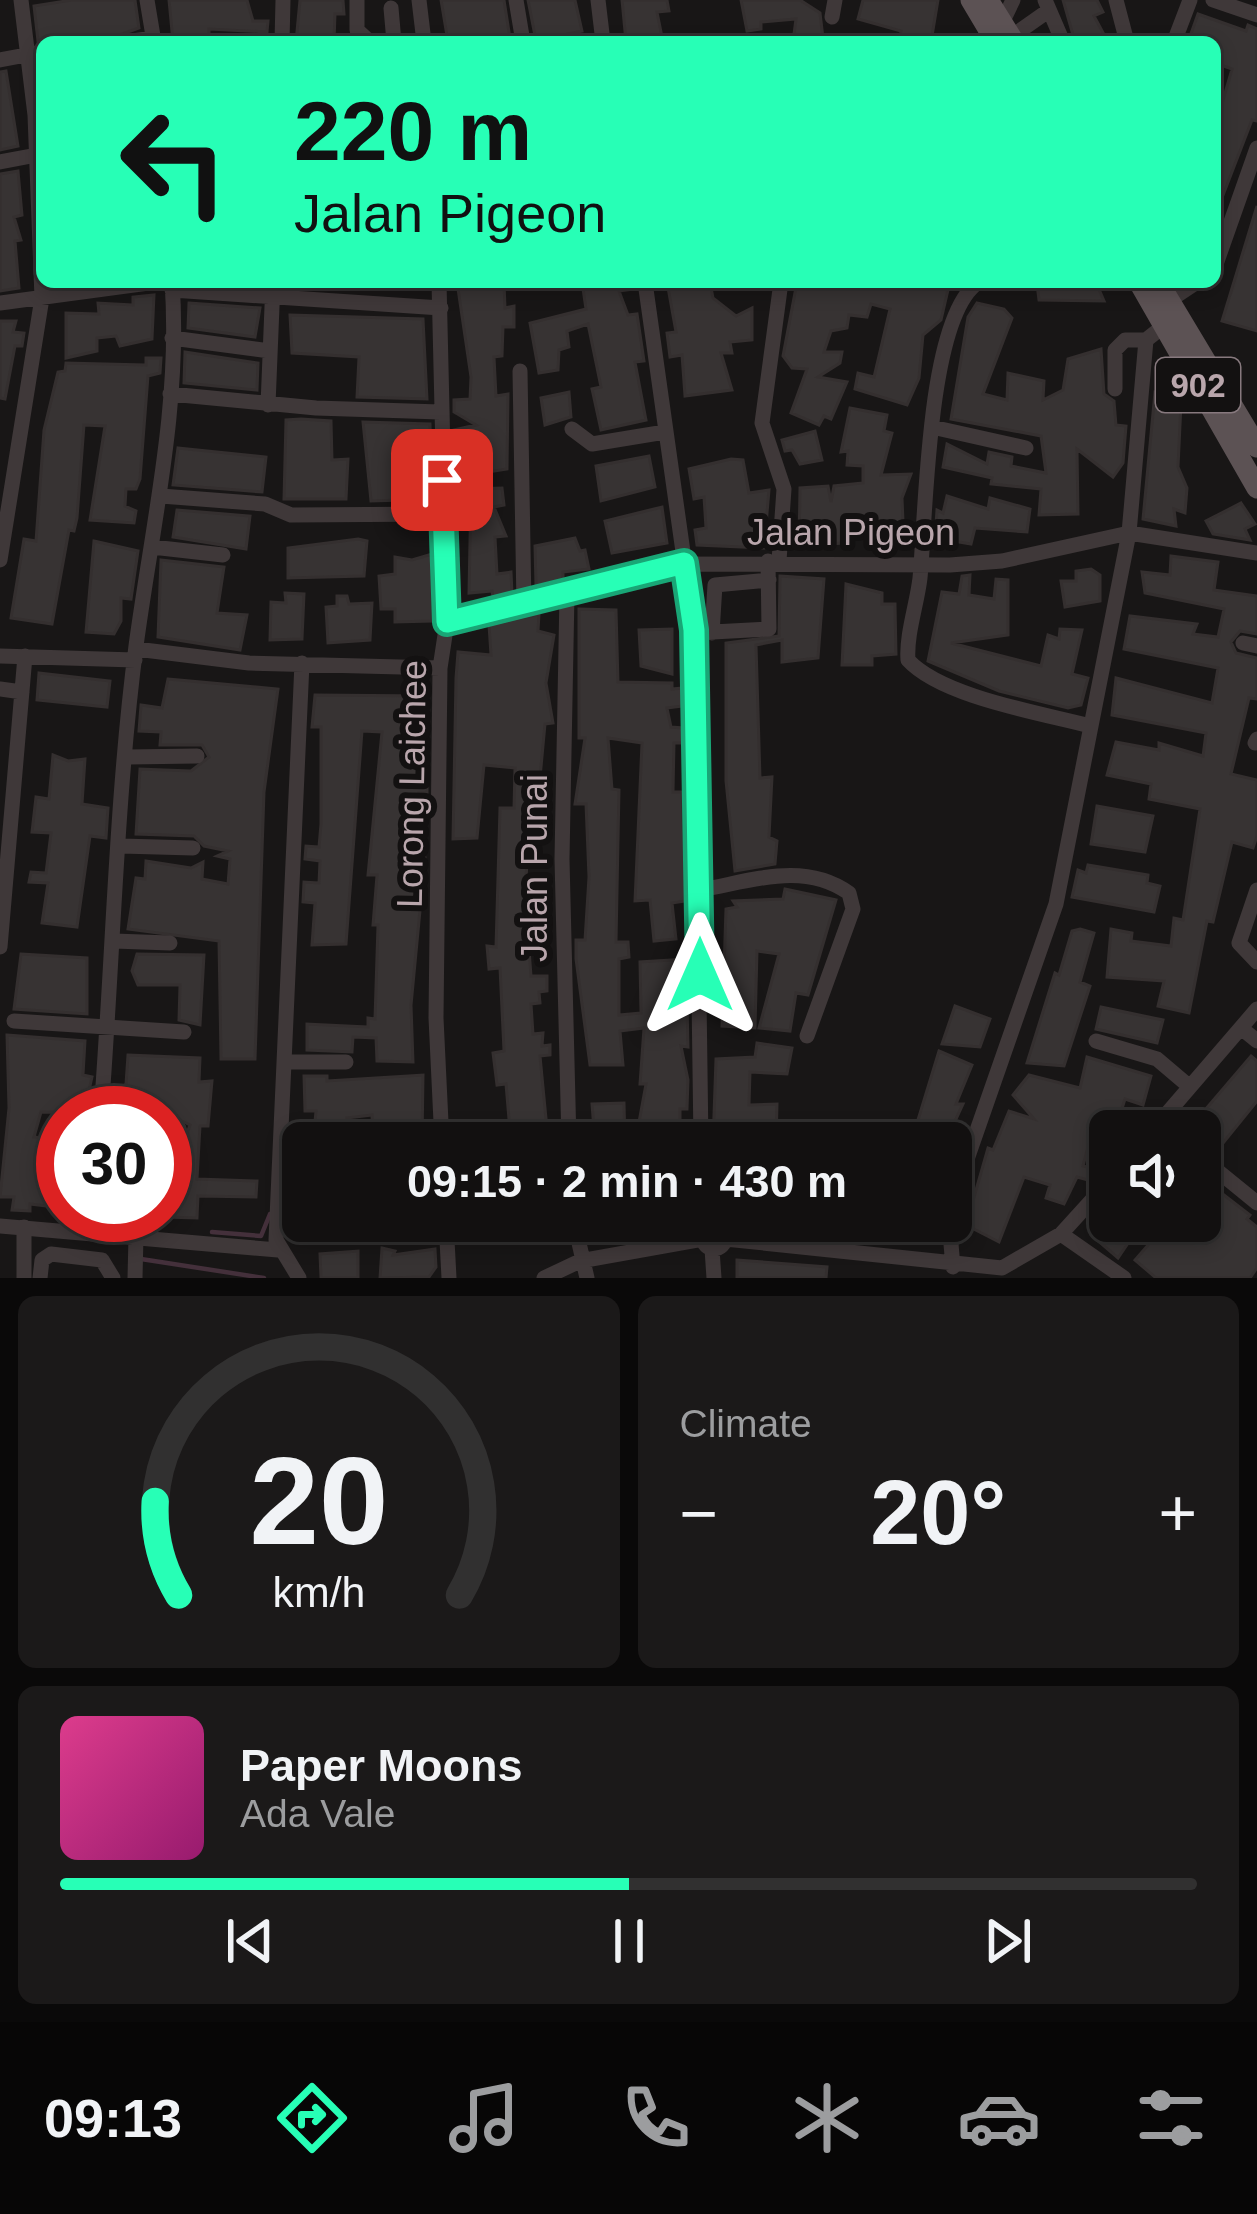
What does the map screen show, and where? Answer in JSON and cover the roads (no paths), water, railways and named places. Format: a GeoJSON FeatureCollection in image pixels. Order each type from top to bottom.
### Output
{"type":"FeatureCollection","features":[{"type":"Feature","properties":{"kind":"main road"},"geometry":{"type":"LineString","coordinates":[[971,0],[998,36]]}},
{"type":"Feature","properties":{"kind":"main road"},"geometry":{"type":"LineString","coordinates":[[988,0],[999,36]]}},
{"type":"Feature","properties":{"kind":"main road","name":"902"},"geometry":{"type":"LineString","coordinates":[[1143,288],[1257,488]]}},
{"type":"Feature","properties":{"kind":"main road","name":"902"},"geometry":{"type":"LineString","coordinates":[[1164,291],[1257,447]]}},
{"type":"Feature","properties":{"kind":"street"},"geometry":{"type":"LineString","coordinates":[[0,60],[35,53],[21,0]]}},
{"type":"Feature","properties":{"kind":"street"},"geometry":{"type":"LineString","coordinates":[[147,0],[153,36]]}},
{"type":"Feature","properties":{"kind":"street"},"geometry":{"type":"LineString","coordinates":[[282,36],[283,0]]}},
{"type":"Feature","properties":{"kind":"street"},"geometry":{"type":"LineString","coordinates":[[357,0],[358,30],[364,36]]}},
{"type":"Feature","properties":{"kind":"street"},"geometry":{"type":"LineString","coordinates":[[419,0],[423,36]]}},
{"type":"Feature","properties":{"kind":"street"},"geometry":{"type":"LineString","coordinates":[[516,0],[522,36]]}},
{"type":"Feature","properties":{"kind":"street"},"geometry":{"type":"LineString","coordinates":[[598,0],[602,36]]}},
{"type":"Feature","properties":{"kind":"street"},"geometry":{"type":"LineString","coordinates":[[999,36],[1013,0]]}},
{"type":"Feature","properties":{"kind":"street"},"geometry":{"type":"LineString","coordinates":[[1116,0],[1125,36]]}},
{"type":"Feature","properties":{"kind":"street"},"geometry":{"type":"LineString","coordinates":[[1176,36],[1190,0]]}},
{"type":"Feature","properties":{"kind":"street"},"geometry":{"type":"LineString","coordinates":[[1213,0],[1257,15]]}},
{"type":"Feature","properties":{"kind":"street"},"geometry":{"type":"LineString","coordinates":[[1000,36],[1047,5],[1060,36]]}},
{"type":"Feature","properties":{"kind":"street"},"geometry":{"type":"LineString","coordinates":[[391,8],[393,36]]}},
{"type":"Feature","properties":{"kind":"street"},"geometry":{"type":"LineString","coordinates":[[1221,250],[1257,148]]}},
{"type":"Feature","properties":{"kind":"street"},"geometry":{"type":"LineString","coordinates":[[0,162],[36,156]]}},
{"type":"Feature","properties":{"kind":"street"},"geometry":{"type":"LineString","coordinates":[[0,560],[42,288]]}},
{"type":"Feature","properties":{"kind":"street"},"geometry":{"type":"LineString","coordinates":[[0,303],[113,288]]}},
{"type":"Feature","properties":{"kind":"street"},"geometry":{"type":"LineString","coordinates":[[103,1086],[135,655],[160,496],[170,394],[172,288]]}},
{"type":"Feature","properties":{"kind":"street"},"geometry":{"type":"LineString","coordinates":[[185,288],[272,301],[440,308]]}},
{"type":"Feature","properties":{"kind":"street"},"geometry":{"type":"LineString","coordinates":[[268,405],[273,288]]}},
{"type":"Feature","properties":{"kind":"street","name":"Lorong Laichee"},"geometry":{"type":"LineString","coordinates":[[439,288],[447,622],[440,668],[436,1018],[441,1122]]}},
{"type":"Feature","properties":{"kind":"street"},"geometry":{"type":"LineString","coordinates":[[646,288],[694,633],[700,1122]]}},
{"type":"Feature","properties":{"kind":"street"},"geometry":{"type":"LineString","coordinates":[[694,633],[769,629],[769,580],[784,489],[762,423],[780,288]]}},
{"type":"Feature","properties":{"kind":"street"},"geometry":{"type":"LineString","coordinates":[[966,288],[952,316],[932,428],[921,566],[907,648],[912,666],[980,696],[1090,726]]}},
{"type":"Feature","properties":{"kind":"street"},"geometry":{"type":"LineString","coordinates":[[1115,389],[1115,350],[1125,340],[1146,340],[1165,326]]}},
{"type":"Feature","properties":{"kind":"street"},"geometry":{"type":"LineString","coordinates":[[172,338],[270,351]]}},
{"type":"Feature","properties":{"kind":"street"},"geometry":{"type":"LineString","coordinates":[[972,1145],[1056,904],[1129,533],[1146,340]]}},
{"type":"Feature","properties":{"kind":"street"},"geometry":{"type":"LineString","coordinates":[[520,371],[524,606]]}},
{"type":"Feature","properties":{"kind":"street"},"geometry":{"type":"LineString","coordinates":[[170,394],[268,405],[440,412]]}},
{"type":"Feature","properties":{"kind":"street"},"geometry":{"type":"LineString","coordinates":[[932,428],[1026,448]]}},
{"type":"Feature","properties":{"kind":"street"},"geometry":{"type":"LineString","coordinates":[[572,429],[592,444],[665,432]]}},
{"type":"Feature","properties":{"kind":"street"},"geometry":{"type":"LineString","coordinates":[[160,496],[265,504],[291,515],[443,514]]}},
{"type":"Feature","properties":{"kind":"street","name":"Jalan Pigeon"},"geometry":{"type":"LineString","coordinates":[[447,622],[524,606],[616,576],[684,563],[921,566],[1002,561],[1129,533],[1257,553]]}},
{"type":"Feature","properties":{"kind":"street"},"geometry":{"type":"LineString","coordinates":[[152,548],[223,555]]}},
{"type":"Feature","properties":{"kind":"street"},"geometry":{"type":"LineString","coordinates":[[712,632],[715,585],[769,580]]}},
{"type":"Feature","properties":{"kind":"street","name":"Jalan Punai"},"geometry":{"type":"LineString","coordinates":[[568,593],[562,859],[568,1122]]}},
{"type":"Feature","properties":{"kind":"street"},"geometry":{"type":"LineString","coordinates":[[0,656],[135,655],[440,668]]}},
{"type":"Feature","properties":{"kind":"street"},"geometry":{"type":"LineString","coordinates":[[0,946],[8,754],[26,656]]}},
{"type":"Feature","properties":{"kind":"street"},"geometry":{"type":"LineString","coordinates":[[299,1278],[278,1250],[302,663]]}},
{"type":"Feature","properties":{"kind":"street"},"geometry":{"type":"LineString","coordinates":[[0,689],[22,692]]}},
{"type":"Feature","properties":{"kind":"street"},"geometry":{"type":"LineString","coordinates":[[128,757],[197,756]]}},
{"type":"Feature","properties":{"kind":"street"},"geometry":{"type":"LineString","coordinates":[[121,846],[193,848]]}},
{"type":"Feature","properties":{"kind":"street"},"geometry":{"type":"LineString","coordinates":[[700,890],[779,874],[814,879],[849,893],[853,909],[807,1036]]}},
{"type":"Feature","properties":{"kind":"street"},"geometry":{"type":"LineString","coordinates":[[1257,890],[1239,943],[1257,962]]}},
{"type":"Feature","properties":{"kind":"street"},"geometry":{"type":"LineString","coordinates":[[114,941],[170,943]]}},
{"type":"Feature","properties":{"kind":"street"},"geometry":{"type":"LineString","coordinates":[[1170,1110],[1257,1009]]}},
{"type":"Feature","properties":{"kind":"street"},"geometry":{"type":"LineString","coordinates":[[14,1021],[184,1032]]}},
{"type":"Feature","properties":{"kind":"street"},"geometry":{"type":"LineString","coordinates":[[1241,1028],[1257,1041]]}},
{"type":"Feature","properties":{"kind":"street"},"geometry":{"type":"LineString","coordinates":[[1096,1041],[1156,1059],[1190,1087]]}},
{"type":"Feature","properties":{"kind":"street"},"geometry":{"type":"LineString","coordinates":[[286,1062],[346,1062]]}},
{"type":"Feature","properties":{"kind":"street"},"geometry":{"type":"LineString","coordinates":[[1221,1174],[1257,1203]]}},
{"type":"Feature","properties":{"kind":"street"},"geometry":{"type":"LineString","coordinates":[[759,1242],[1000,1273],[1060,1234],[1089,1203]]}},
{"type":"Feature","properties":{"kind":"street"},"geometry":{"type":"LineString","coordinates":[[0,1226],[36,1226]]}},
{"type":"Feature","properties":{"kind":"street"},"geometry":{"type":"LineString","coordinates":[[24,1278],[25,1227]]}},
{"type":"Feature","properties":{"kind":"street"},"geometry":{"type":"LineString","coordinates":[[1060,1234],[1124,1278]]}},
{"type":"Feature","properties":{"kind":"street"},"geometry":{"type":"LineString","coordinates":[[135,1278],[136,1242]]}},
{"type":"Feature","properties":{"kind":"street"},"geometry":{"type":"LineString","coordinates":[[192,1242],[278,1250]]}},
{"type":"Feature","properties":{"kind":"street"},"geometry":{"type":"LineString","coordinates":[[447,1242],[449,1278]]}},
{"type":"Feature","properties":{"kind":"street"},"geometry":{"type":"LineString","coordinates":[[544,1278],[686,1242]]}},
{"type":"Feature","properties":{"kind":"street"},"geometry":{"type":"LineString","coordinates":[[711,1242],[714,1278]]}},
{"type":"Feature","properties":{"kind":"street"},"geometry":{"type":"LineString","coordinates":[[951,1242],[953,1267]]}},
{"type":"Feature","properties":{"kind":"street"},"geometry":{"type":"LineString","coordinates":[[40,1278],[42,1260],[51,1254],[102,1260],[113,1278]]}},
{"type":"Feature","properties":{"kind":"waterway"},"geometry":{"type":"LineString","coordinates":[[212,1232],[261,1236],[270,1214]]}},
{"type":"Feature","properties":{"kind":"waterway"},"geometry":{"type":"LineString","coordinates":[[141,1259],[264,1278]]}}]}
